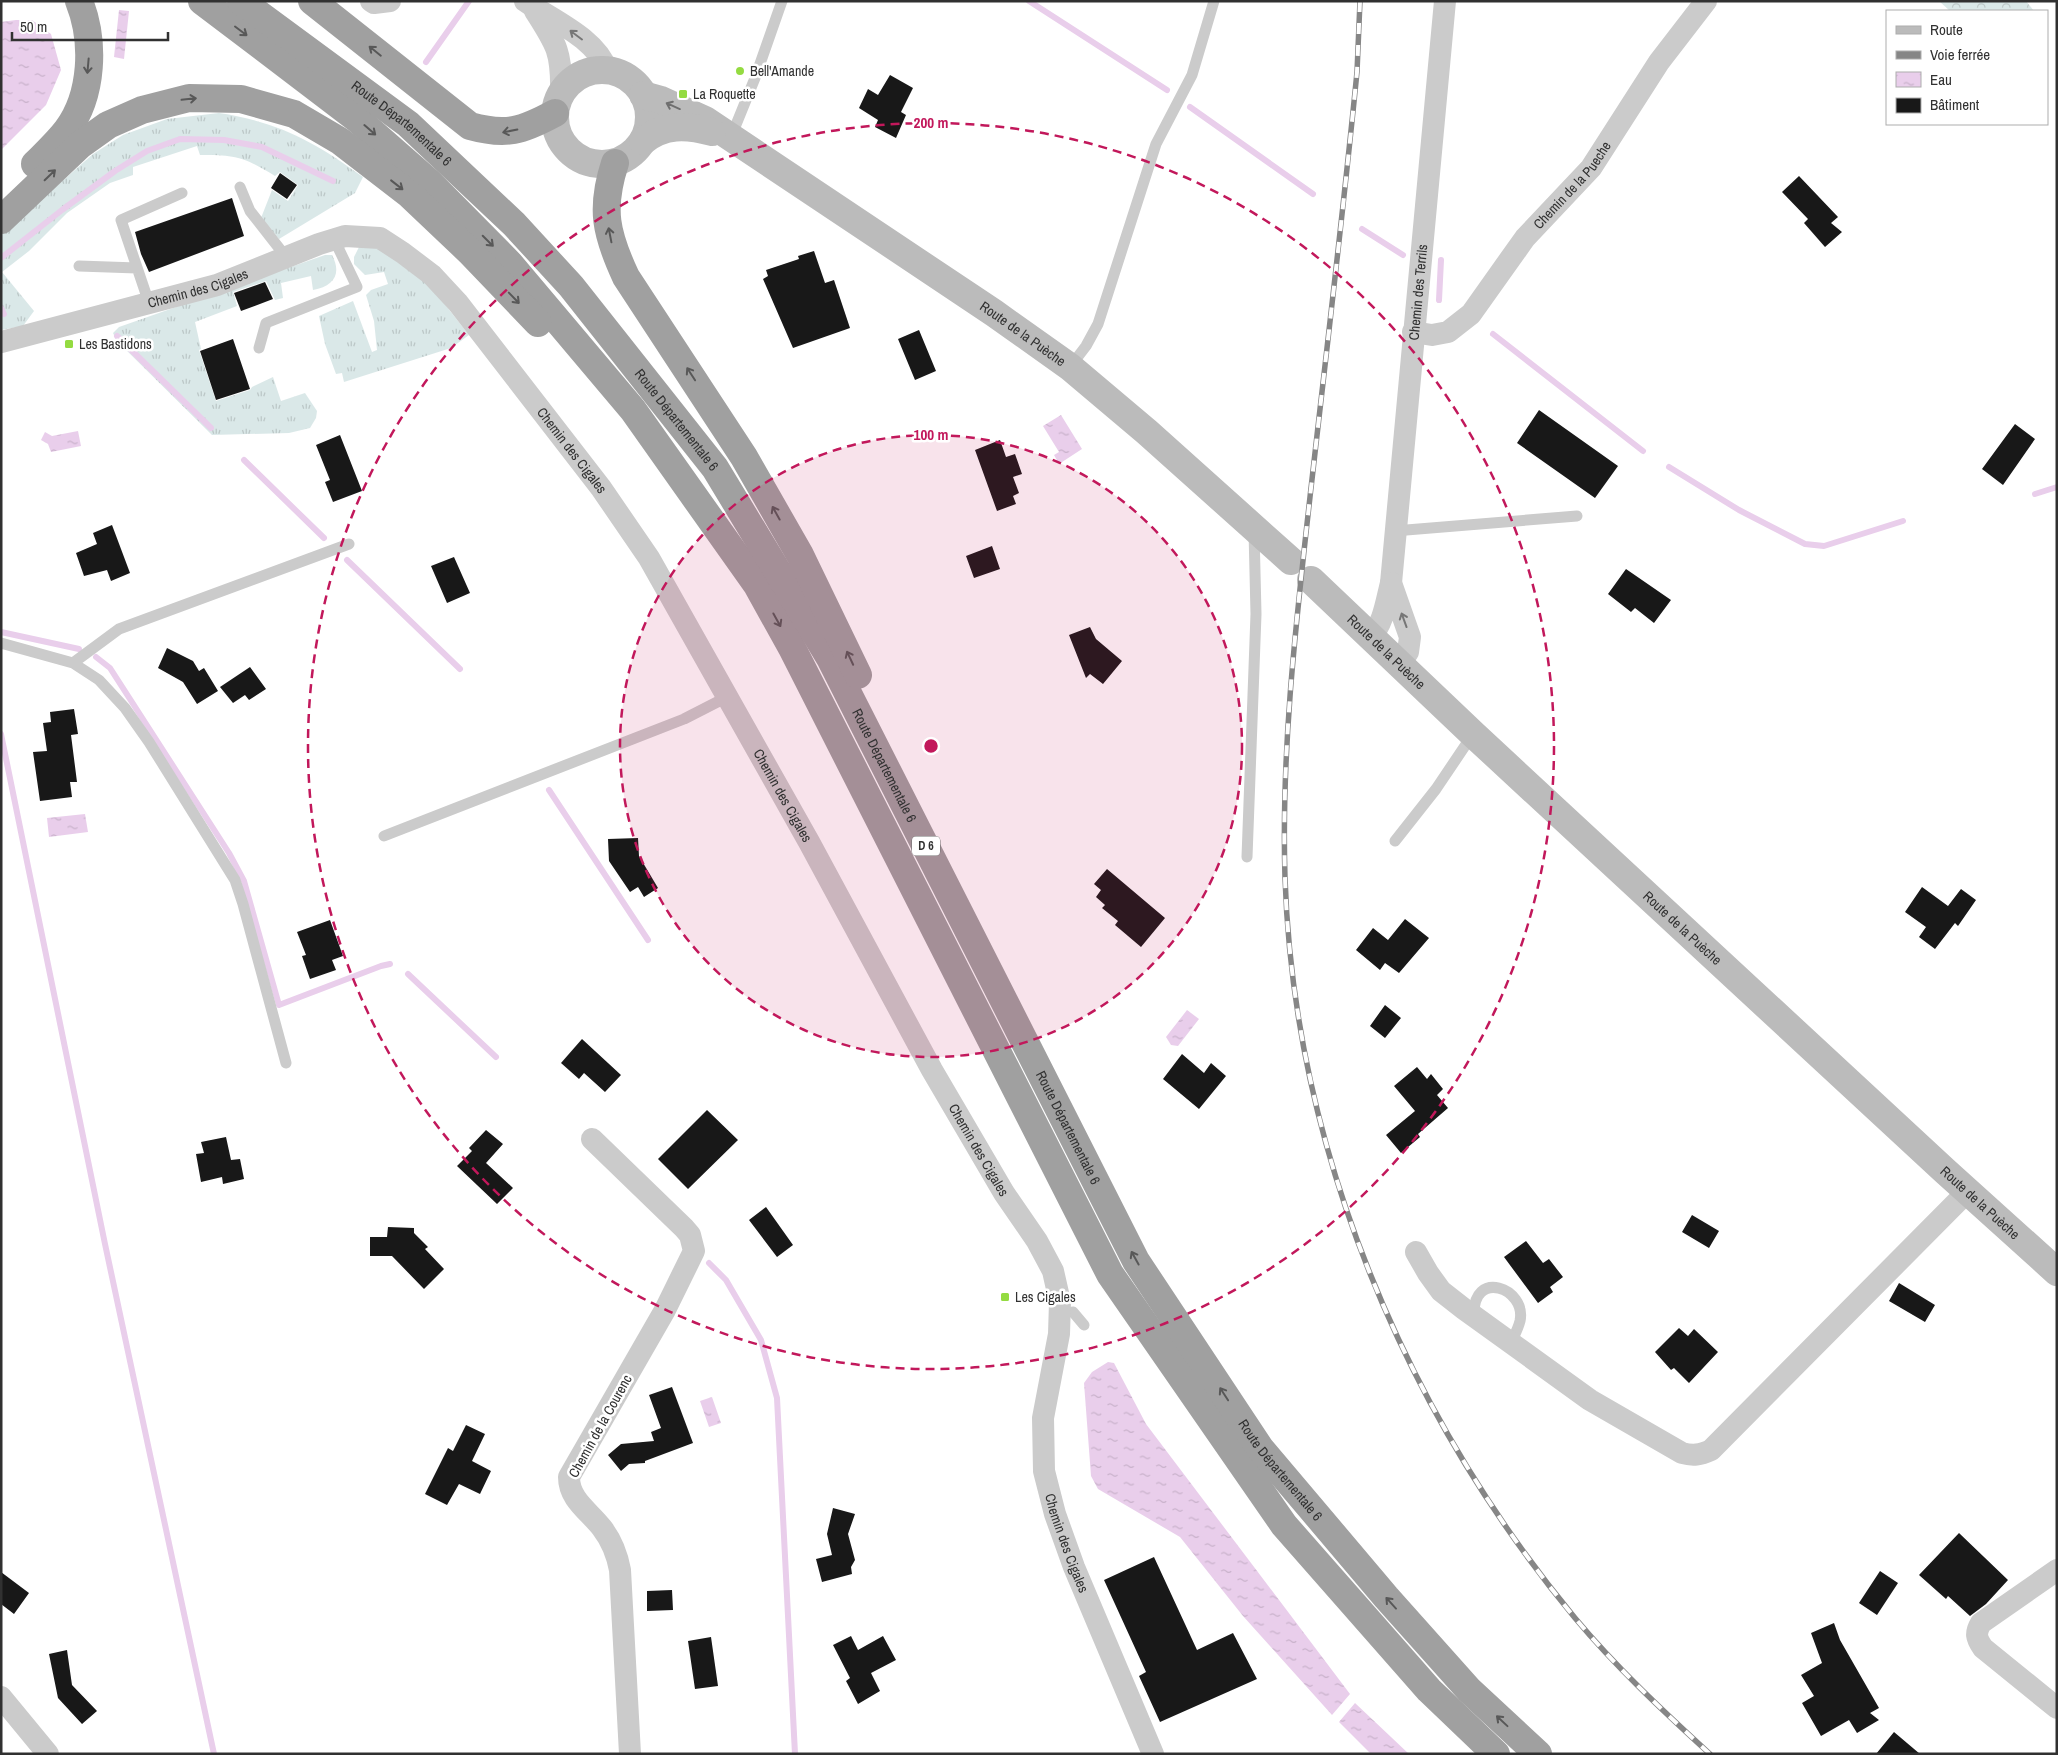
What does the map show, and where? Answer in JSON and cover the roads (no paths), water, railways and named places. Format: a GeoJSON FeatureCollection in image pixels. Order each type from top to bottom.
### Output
{"type":"FeatureCollection","features":[{"type":"Feature","properties":{"kind":"highway"},"geometry":{"type":"LineString","coordinates":[[1,198],[67,130],[79,109],[87,82],[89,54],[88,33],[79,1]]}},
{"type":"Feature","properties":{"kind":"highway","name":"Route Départementale 6"},"geometry":{"type":"LineString","coordinates":[[202,1],[356,118],[429,182],[509,263],[633,410],[757,585],[792,648],[1110,1274],[1284,1525],[1429,1690],[1496,1754]]}},
{"type":"Feature","properties":{"kind":"highway","name":"Route Départementale 6"},"geometry":{"type":"LineString","coordinates":[[241,1],[408,124],[514,224],[572,286],[715,468],[830,658],[1136,1261],[1260,1448],[1386,1597],[1469,1690],[1538,1754]]}},
{"type":"Feature","properties":{"kind":"highway"},"geometry":{"type":"LineString","coordinates":[[312,1],[470,126],[502,133],[533,125],[558,103]]}},
{"type":"Feature","properties":{"kind":"highway"},"geometry":{"type":"LineString","coordinates":[[1,220],[80,145],[108,125],[142,110],[189,98],[241,99],[294,114],[340,140],[410,196],[470,252],[566,353],[757,585]]}},
{"type":"Feature","properties":{"kind":"highway"},"geometry":{"type":"LineString","coordinates":[[615,163],[608,186],[606,214],[612,247],[622,270],[744,457],[800,555],[868,695],[943,880]]}},
{"type":"Feature","properties":{"kind":"main road"},"geometry":{"type":"LineString","coordinates":[[596,70],[607,70],[622,75],[634,83],[643,95],[649,114],[647,133],[631,155],[615,163],[589,163],[577,158],[560,139],[555,126],[558,103],[576,78],[596,70]]}},
{"type":"Feature","properties":{"kind":"main road","name":"Route de la Puèche"},"geometry":{"type":"LineString","coordinates":[[643,95],[661,100],[705,120],[986,308],[1070,367],[1147,432],[1291,561]]}},
{"type":"Feature","properties":{"kind":"main road","name":"Route de la Puèche"},"geometry":{"type":"LineString","coordinates":[[643,141],[654,132],[678,127],[701,129],[731,137]]}},
{"type":"Feature","properties":{"kind":"main road","name":"Route de la Puèche"},"geometry":{"type":"LineString","coordinates":[[1311,580],[1474,734],[2057,1272]]}},
{"type":"Feature","properties":{"kind":"street"},"geometry":{"type":"LineString","coordinates":[[371,1],[374,3],[390,1]]}},
{"type":"Feature","properties":{"kind":"street","name":"Chemin des Terrils"},"geometry":{"type":"LineString","coordinates":[[1371,637],[1378,629],[1382,620],[1391,583],[1394,530],[1445,1]]}},
{"type":"Feature","properties":{"kind":"street","name":"Chemin de la Pueche"},"geometry":{"type":"LineString","coordinates":[[1413,332],[1432,335],[1448,332],[1471,314],[1525,238],[1591,168],[1659,62],[1706,1]]}},
{"type":"Feature","properties":{"kind":"street"},"geometry":{"type":"LineString","coordinates":[[528,4],[559,54],[562,66],[558,103]]}},
{"type":"Feature","properties":{"kind":"street"},"geometry":{"type":"LineString","coordinates":[[528,4],[562,24],[589,45],[603,58],[607,70]]}},
{"type":"Feature","properties":{"kind":"street","name":"Chemin des Cigales"},"geometry":{"type":"LineString","coordinates":[[1,342],[218,285],[286,257],[345,236],[380,238],[432,275],[458,303],[601,488],[649,558],[809,842],[932,1070],[1004,1193],[1037,1241],[1052,1271],[1060,1302],[1059,1334],[1043,1418],[1044,1471],[1055,1514],[1074,1567],[1154,1754]]}},
{"type":"Feature","properties":{"kind":"street","name":"Chemin des Cigales"},"geometry":{"type":"LineString","coordinates":[[1,334],[36,333]]}},
{"type":"Feature","properties":{"kind":"street","name":"Chemin des Terrils"},"geometry":{"type":"LineString","coordinates":[[1391,583],[1410,637],[1408,652],[1400,665]]}},
{"type":"Feature","properties":{"kind":"street","name":"Chemin de la Courenc"},"geometry":{"type":"LineString","coordinates":[[592,1139],[684,1228],[690,1236],[694,1251],[665,1310],[569,1477],[569,1485],[575,1498],[601,1526],[617,1552],[620,1570],[630,1754]]}},
{"type":"Feature","properties":{"kind":"street"},"geometry":{"type":"LineString","coordinates":[[1416,1252],[1441,1291],[1474,1316],[1590,1400],[1673,1448],[1692,1456],[1711,1450],[1968,1191]]}},
{"type":"Feature","properties":{"kind":"street"},"geometry":{"type":"LineString","coordinates":[[2057,1570],[1981,1623],[1976,1631],[1977,1640],[1983,1648],[2057,1708]]}},
{"type":"Feature","properties":{"kind":"street"},"geometry":{"type":"LineString","coordinates":[[1,1697],[48,1754]]}},
{"type":"Feature","properties":{"kind":"lane"},"geometry":{"type":"LineString","coordinates":[[731,137],[755,78],[782,1]]}},
{"type":"Feature","properties":{"kind":"lane"},"geometry":{"type":"LineString","coordinates":[[1070,367],[1086,346],[1098,324],[1156,144],[1192,74],[1214,1]]}},
{"type":"Feature","properties":{"kind":"lane"},"geometry":{"type":"LineString","coordinates":[[240,187],[250,211],[286,257]]}},
{"type":"Feature","properties":{"kind":"lane"},"geometry":{"type":"LineString","coordinates":[[149,303],[121,220],[182,193]]}},
{"type":"Feature","properties":{"kind":"lane"},"geometry":{"type":"LineString","coordinates":[[259,348],[266,323],[357,287],[334,239]]}},
{"type":"Feature","properties":{"kind":"lane"},"geometry":{"type":"LineString","coordinates":[[79,266],[137,268]]}},
{"type":"Feature","properties":{"kind":"lane"},"geometry":{"type":"LineString","coordinates":[[1394,530],[1577,516]]}},
{"type":"Feature","properties":{"kind":"lane"},"geometry":{"type":"LineString","coordinates":[[1247,857],[1256,614],[1254,527]]}},
{"type":"Feature","properties":{"kind":"lane"},"geometry":{"type":"LineString","coordinates":[[73,663],[119,629],[349,544]]}},
{"type":"Feature","properties":{"kind":"lane"},"geometry":{"type":"LineString","coordinates":[[1,643],[73,663],[99,680],[125,708],[149,742],[235,880],[286,1063]]}},
{"type":"Feature","properties":{"kind":"lane"},"geometry":{"type":"LineString","coordinates":[[384,836],[684,718],[727,697]]}},
{"type":"Feature","properties":{"kind":"lane"},"geometry":{"type":"LineString","coordinates":[[1395,841],[1436,789],[1474,734]]}},
{"type":"Feature","properties":{"kind":"lane"},"geometry":{"type":"LineString","coordinates":[[1474,1316],[1473,1304],[1477,1295],[1486,1289],[1497,1286],[1506,1290],[1515,1300],[1520,1310],[1520,1320],[1511,1343]]}},
{"type":"Feature","properties":{"kind":"lane"},"geometry":{"type":"LineString","coordinates":[[1073,1312],[1084,1326]]}},
{"type":"Feature","properties":{"kind":"water"},"geometry":{"type":"Polygon","coordinates":[[[119,10],[129,11],[124,59],[114,57],[119,10]]]}},
{"type":"Feature","properties":{"kind":"water"},"geometry":{"type":"Polygon","coordinates":[[[32,20],[51,34],[61,70],[46,105],[1,150],[1,22],[32,20]]]}},
{"type":"Feature","properties":{"kind":"water"},"geometry":{"type":"Polygon","coordinates":[[[1061,415],[1082,449],[1059,464],[1054,455],[1059,452],[1043,426],[1061,415]]]}},
{"type":"Feature","properties":{"kind":"water"},"geometry":{"type":"Polygon","coordinates":[[[78,431],[81,446],[51,452],[48,444],[41,440],[45,432],[52,436],[78,431]]]}},
{"type":"Feature","properties":{"kind":"water"},"geometry":{"type":"Polygon","coordinates":[[[85,814],[88,832],[49,837],[47,818],[85,814]]]}},
{"type":"Feature","properties":{"kind":"water"},"geometry":{"type":"Polygon","coordinates":[[[1187,1010],[1199,1019],[1178,1046],[1171,1045],[1166,1037],[1187,1010]]]}},
{"type":"Feature","properties":{"kind":"water"},"geometry":{"type":"Polygon","coordinates":[[[1108,1362],[1114,1363],[1146,1424],[1350,1694],[1332,1715],[1243,1616],[1180,1537],[1098,1489],[1091,1476],[1084,1383],[1092,1372],[1108,1362]]]}},
{"type":"Feature","properties":{"kind":"water"},"geometry":{"type":"Polygon","coordinates":[[[712,1397],[721,1423],[709,1427],[700,1401],[712,1397]]]}},
{"type":"Feature","properties":{"kind":"water"},"geometry":{"type":"Polygon","coordinates":[[[1355,1703],[1409,1754],[1371,1754],[1339,1722],[1355,1703]]]}},
{"type":"Feature","properties":{"kind":"waterway"},"geometry":{"type":"LineString","coordinates":[[426,62],[469,1]]}},
{"type":"Feature","properties":{"kind":"waterway"},"geometry":{"type":"LineString","coordinates":[[1029,1],[1167,90]]}},
{"type":"Feature","properties":{"kind":"waterway"},"geometry":{"type":"LineString","coordinates":[[1190,107],[1313,194]]}},
{"type":"Feature","properties":{"kind":"waterway"},"geometry":{"type":"LineString","coordinates":[[1,258],[115,171],[147,151],[180,139],[224,140],[262,147],[333,181]]}},
{"type":"Feature","properties":{"kind":"waterway"},"geometry":{"type":"LineString","coordinates":[[1362,229],[1403,255]]}},
{"type":"Feature","properties":{"kind":"waterway"},"geometry":{"type":"LineString","coordinates":[[1439,300],[1441,260]]}},
{"type":"Feature","properties":{"kind":"waterway"},"geometry":{"type":"LineString","coordinates":[[1,308],[4,314]]}},
{"type":"Feature","properties":{"kind":"waterway"},"geometry":{"type":"LineString","coordinates":[[1493,334],[1643,451]]}},
{"type":"Feature","properties":{"kind":"waterway"},"geometry":{"type":"LineString","coordinates":[[117,336],[211,428]]}},
{"type":"Feature","properties":{"kind":"waterway"},"geometry":{"type":"LineString","coordinates":[[244,460],[324,538]]}},
{"type":"Feature","properties":{"kind":"waterway"},"geometry":{"type":"LineString","coordinates":[[1669,467],[1739,510],[1805,544],[1824,546],[1903,521]]}},
{"type":"Feature","properties":{"kind":"waterway"},"geometry":{"type":"LineString","coordinates":[[2035,494],[2057,487]]}},
{"type":"Feature","properties":{"kind":"waterway"},"geometry":{"type":"LineString","coordinates":[[347,560],[460,669]]}},
{"type":"Feature","properties":{"kind":"waterway"},"geometry":{"type":"LineString","coordinates":[[1,632],[79,649]]}},
{"type":"Feature","properties":{"kind":"waterway"},"geometry":{"type":"LineString","coordinates":[[96,657],[110,668],[229,853],[244,881],[279,1005],[390,964]]}},
{"type":"Feature","properties":{"kind":"waterway"},"geometry":{"type":"LineString","coordinates":[[1,734],[105,1244],[214,1754]]}},
{"type":"Feature","properties":{"kind":"waterway"},"geometry":{"type":"LineString","coordinates":[[549,790],[648,940]]}},
{"type":"Feature","properties":{"kind":"waterway"},"geometry":{"type":"LineString","coordinates":[[408,974],[496,1057]]}},
{"type":"Feature","properties":{"kind":"waterway"},"geometry":{"type":"LineString","coordinates":[[709,1263],[726,1280],[761,1340],[777,1398],[795,1754]]}},
{"type":"Feature","properties":{"kind":"railway"},"geometry":{"type":"LineString","coordinates":[[1360,1],[1357,72],[1300,592],[1287,734],[1284,830],[1285,878],[1293,979],[1310,1078],[1336,1176],[1369,1272],[1410,1364],[1459,1453],[1514,1538],[1575,1618],[1623,1671],[1710,1754]]}},
{"type":"Feature","properties":{"kind":"place","name":"Bell'Amande"},"geometry":{"type":"Point","coordinates":[740,71]}},
{"type":"Feature","properties":{"kind":"place","name":"La Roquette"},"geometry":{"type":"Point","coordinates":[683,94]}},
{"type":"Feature","properties":{"kind":"place","name":"Les Bastidons"},"geometry":{"type":"Point","coordinates":[69,344]}},
{"type":"Feature","properties":{"kind":"place","name":"Les Cigales"},"geometry":{"type":"Point","coordinates":[1005,1297]}}]}
